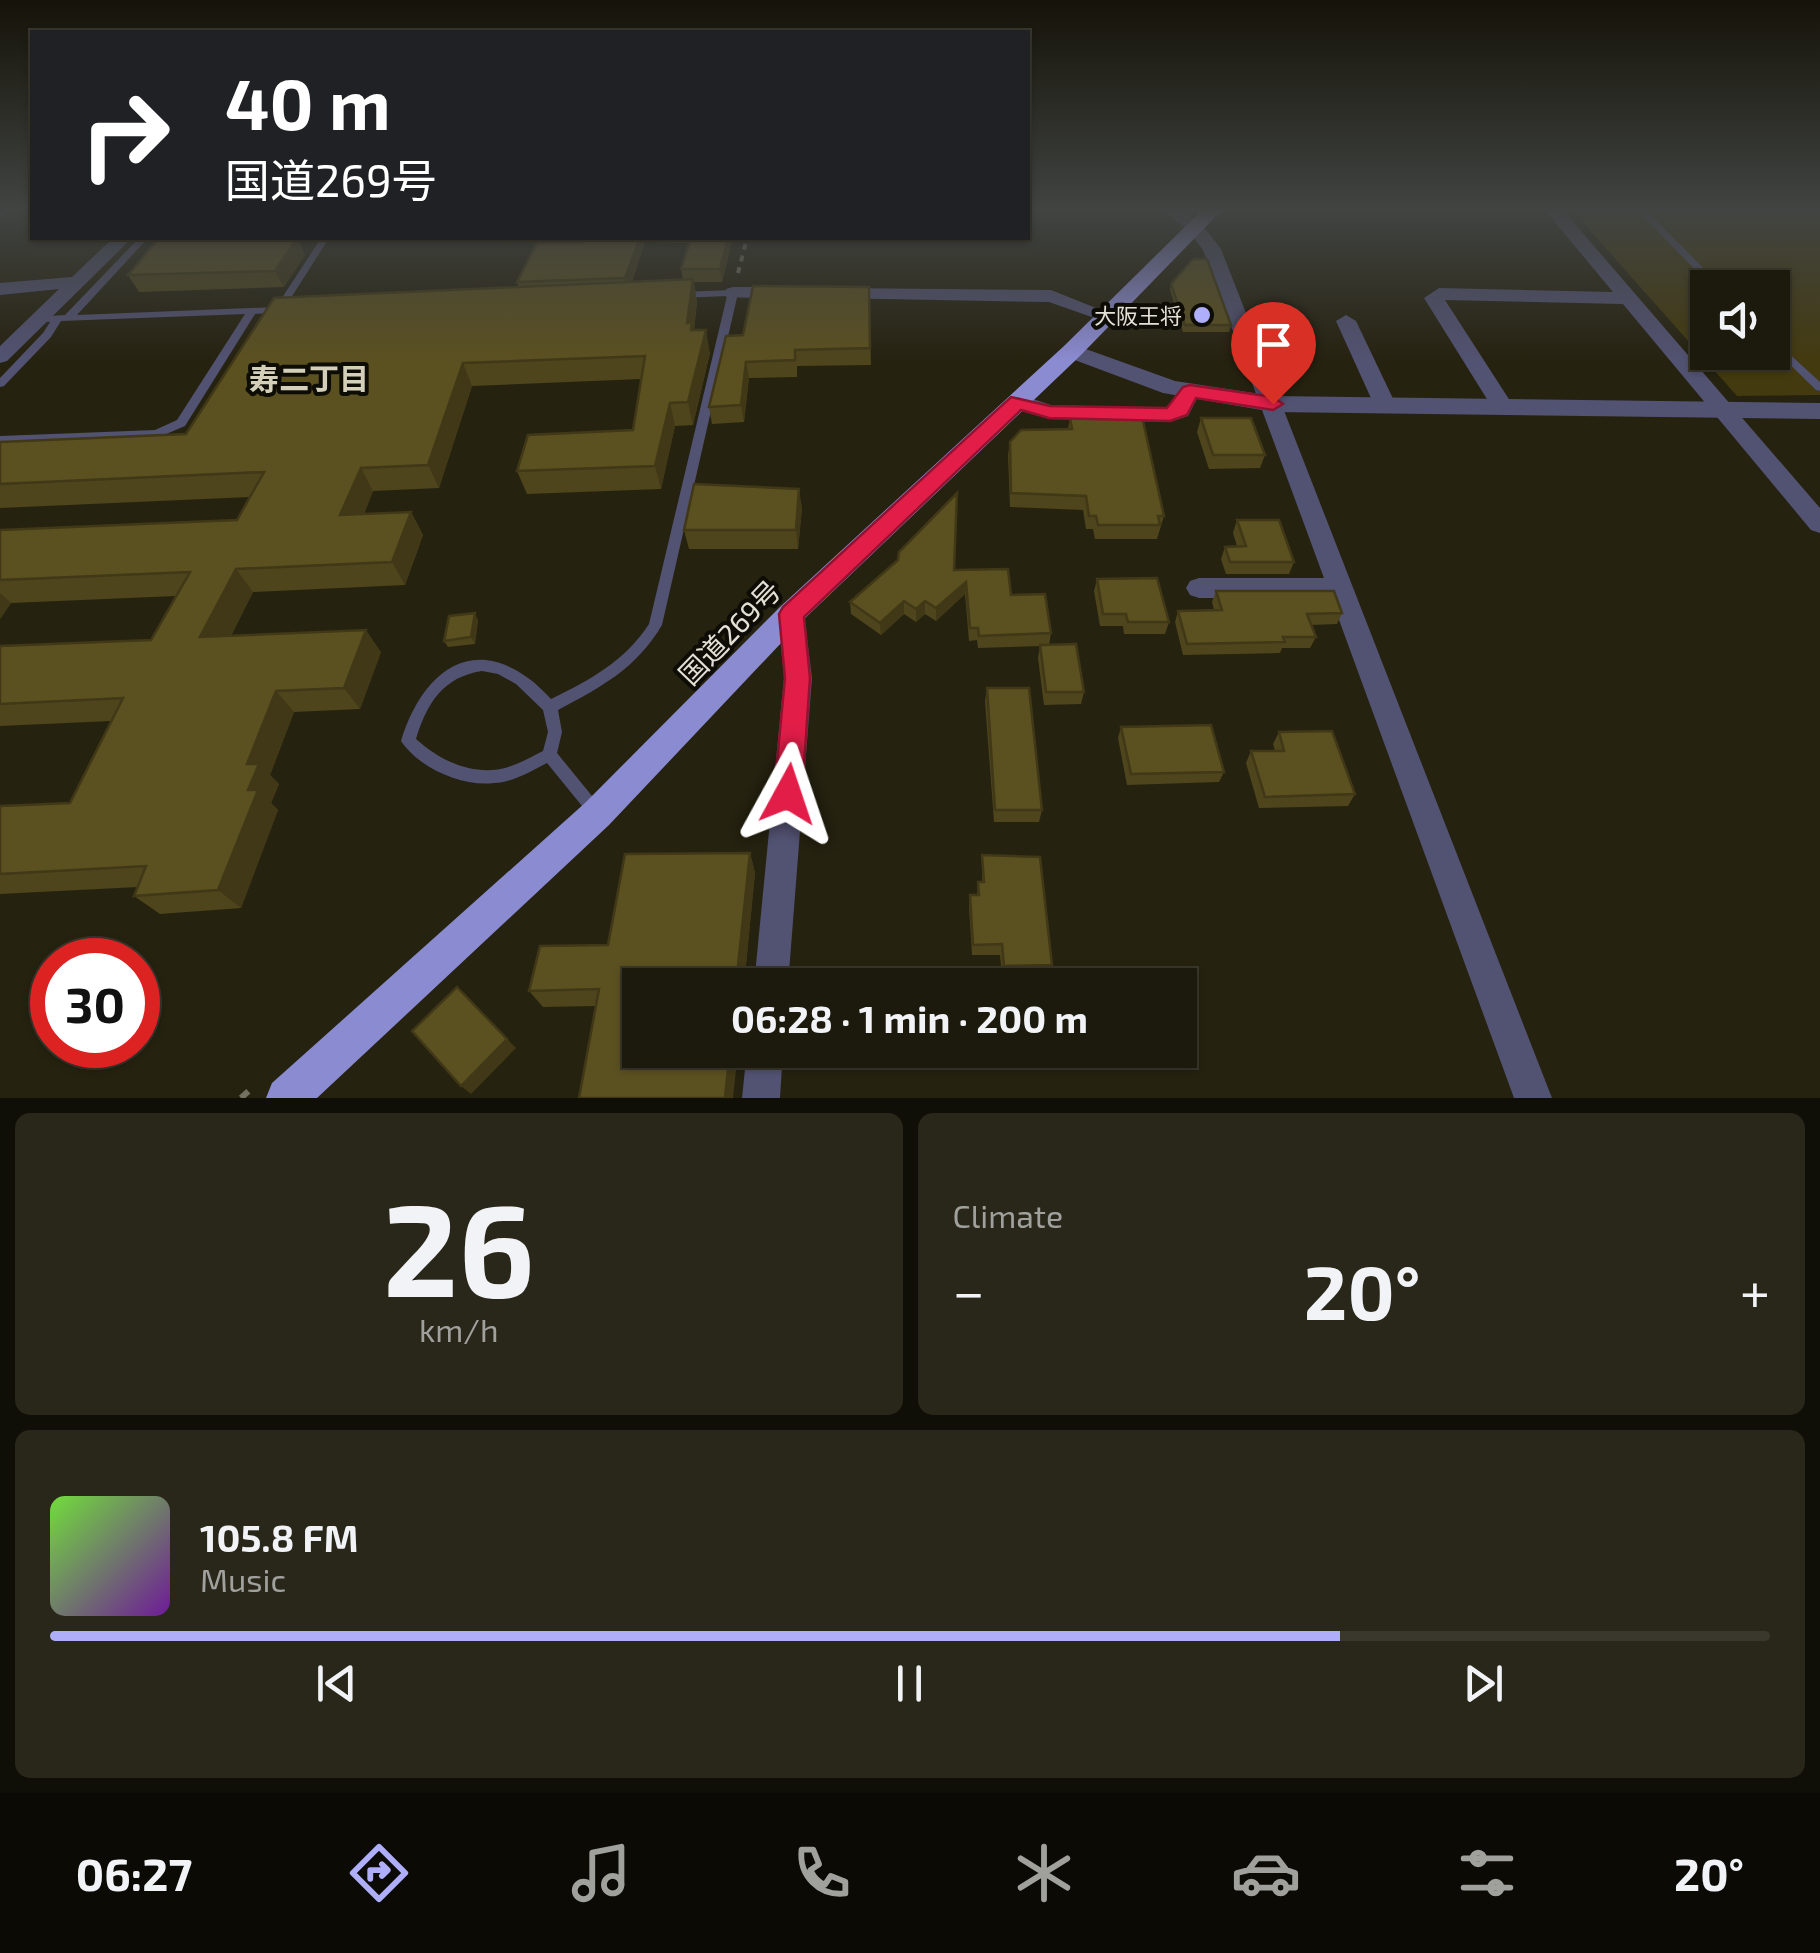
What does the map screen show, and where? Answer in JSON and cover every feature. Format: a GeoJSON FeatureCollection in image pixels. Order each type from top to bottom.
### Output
{"type":"FeatureCollection","features":[{"type":"Feature","properties":{"kind":"highway","name":"国道269号"},"geometry":{"type":"LineString","coordinates":[[287,1098],[597,814],[791,614],[1072,351],[1153,260]]}},
{"type":"Feature","properties":{"kind":"street"},"geometry":{"type":"LineString","coordinates":[[0,357],[54,319],[77,282],[100,260]]}},
{"type":"Feature","properties":{"kind":"street"},"geometry":{"type":"LineString","coordinates":[[1216,260],[1534,1098]]}},
{"type":"Feature","properties":{"kind":"street"},"geometry":{"type":"LineString","coordinates":[[1598,260],[1820,524]]}},
{"type":"Feature","properties":{"kind":"street"},"geometry":{"type":"LineString","coordinates":[[0,289],[77,282]]}},
{"type":"Feature","properties":{"kind":"street"},"geometry":{"type":"LineString","coordinates":[[733,293],[1051,296],[1106,316]]}},
{"type":"Feature","properties":{"kind":"street"},"geometry":{"type":"LineString","coordinates":[[1502,408],[1434,298],[1439,294],[1630,298]]}},
{"type":"Feature","properties":{"kind":"street"},"geometry":{"type":"LineString","coordinates":[[1346,321],[1386,407]]}},
{"type":"Feature","properties":{"kind":"street"},"geometry":{"type":"LineString","coordinates":[[1072,351],[1126,375],[1190,391],[1273,404],[1820,411]]}},
{"type":"Feature","properties":{"kind":"street"},"geometry":{"type":"LineString","coordinates":[[1018,402],[1049,412],[1170,415],[1180,410],[1190,391]]}},
{"type":"Feature","properties":{"kind":"street"},"geometry":{"type":"LineString","coordinates":[[1199,588],[1343,588]]}},
{"type":"Feature","properties":{"kind":"street"},"geometry":{"type":"LineString","coordinates":[[772,968],[798,678],[791,614]]}},
{"type":"Feature","properties":{"kind":"street"},"geometry":{"type":"LineString","coordinates":[[761,1098],[764,1068]]}},
{"type":"Feature","properties":{"kind":"lane"},"geometry":{"type":"LineString","coordinates":[[0,384],[47,335],[54,319],[119,260]]}},
{"type":"Feature","properties":{"kind":"lane"},"geometry":{"type":"LineString","coordinates":[[278,310],[310,260]]}},
{"type":"Feature","properties":{"kind":"lane"},"geometry":{"type":"LineString","coordinates":[[550,708],[616,673],[641,652],[655,625],[733,293],[674,295]]}},
{"type":"Feature","properties":{"kind":"lane"},"geometry":{"type":"LineString","coordinates":[[54,319],[298,310]]}},
{"type":"Feature","properties":{"kind":"lane"},"geometry":{"type":"LineString","coordinates":[[0,440],[157,434],[171,430],[181,423],[252,311]]}},
{"type":"Feature","properties":{"kind":"lane"},"geometry":{"type":"LineString","coordinates":[[1790,358],[1820,388]]}},
{"type":"Feature","properties":{"kind":"lane"},"geometry":{"type":"LineString","coordinates":[[481,666],[520,678],[550,708],[555,732],[549,755],[502,776],[464,774],[422,756],[408,741],[414,713],[428,690],[456,670],[481,666]]}},
{"type":"Feature","properties":{"kind":"lane"},"geometry":{"type":"LineString","coordinates":[[549,755],[597,814]]}},
{"type":"Feature","properties":{"kind":"path"},"geometry":{"type":"LineString","coordinates":[[733,293],[741,260]]}},
{"type":"Feature","properties":{"kind":"shaded area"},"geometry":{"type":"Polygon","coordinates":[[[1616,260],[1820,260],[1820,395],[1737,396],[1714,370],[1790,370],[1790,270],[1690,270],[1690,343],[1616,260]]]}},
{"type":"Feature","properties":{"kind":"building"},"geometry":{"type":"Polygon","coordinates":[[[140,260],[282,260],[275,271],[128,275],[140,260]]]}},
{"type":"Feature","properties":{"kind":"building"},"geometry":{"type":"Polygon","coordinates":[[[528,260],[632,260],[625,278],[517,282],[528,260]]]}},
{"type":"Feature","properties":{"kind":"building"},"geometry":{"type":"Polygon","coordinates":[[[684,260],[722,260],[720,269],[681,269],[684,260]]]}},
{"type":"Feature","properties":{"kind":"building"},"geometry":{"type":"Polygon","coordinates":[[[1192,260],[1207,260],[1231,325],[1185,325],[1171,284],[1192,260]]]}},
{"type":"Feature","properties":{"kind":"building"},"geometry":{"type":"Polygon","coordinates":[[[693,279],[687,323],[692,322],[691,330],[706,330],[688,402],[670,403],[655,466],[517,471],[528,435],[633,430],[645,356],[463,363],[428,465],[361,468],[340,515],[411,512],[392,562],[236,569],[200,637],[366,630],[344,688],[276,691],[247,764],[259,764],[248,790],[258,790],[218,890],[134,896],[146,866],[0,874],[0,806],[70,803],[123,698],[0,704],[0,646],[151,640],[190,572],[0,580],[0,530],[237,520],[264,472],[0,484],[0,442],[186,434],[274,298],[693,279]]]}},
{"type":"Feature","properties":{"kind":"building"},"geometry":{"type":"Polygon","coordinates":[[[753,286],[869,287],[870,348],[795,350],[795,360],[746,362],[741,405],[709,407],[726,336],[743,335],[753,286]]]}},
{"type":"Feature","properties":{"kind":"building"},"geometry":{"type":"Polygon","coordinates":[[[1117,411],[1141,412],[1164,516],[1158,516],[1160,525],[1098,525],[1096,516],[1089,516],[1086,496],[1011,493],[1010,442],[1021,430],[1072,429],[1070,418],[1119,418],[1117,411]]]}},
{"type":"Feature","properties":{"kind":"building"},"geometry":{"type":"Polygon","coordinates":[[[1201,418],[1251,418],[1265,455],[1213,455],[1201,418]]]}},
{"type":"Feature","properties":{"kind":"building"},"geometry":{"type":"Polygon","coordinates":[[[694,484],[799,489],[796,530],[684,530],[694,484]]]}},
{"type":"Feature","properties":{"kind":"building"},"geometry":{"type":"Polygon","coordinates":[[[957,493],[954,570],[1008,569],[1011,595],[1045,594],[1051,633],[979,636],[978,628],[970,628],[966,582],[936,608],[925,601],[916,609],[904,601],[880,623],[850,602],[898,560],[899,552],[957,493]]]}},
{"type":"Feature","properties":{"kind":"building"},"geometry":{"type":"Polygon","coordinates":[[[1237,520],[1279,520],[1294,562],[1230,562],[1225,547],[1246,546],[1237,520]]]}},
{"type":"Feature","properties":{"kind":"building"},"geometry":{"type":"Polygon","coordinates":[[[1157,578],[1169,622],[1128,622],[1126,614],[1103,614],[1097,579],[1157,578]]]}},
{"type":"Feature","properties":{"kind":"building"},"geometry":{"type":"Polygon","coordinates":[[[1216,591],[1334,591],[1342,613],[1307,614],[1316,637],[1283,637],[1285,642],[1187,644],[1178,611],[1222,610],[1216,591]]]}},
{"type":"Feature","properties":{"kind":"building"},"geometry":{"type":"Polygon","coordinates":[[[475,613],[471,637],[444,641],[449,616],[475,613]]]}},
{"type":"Feature","properties":{"kind":"building"},"geometry":{"type":"Polygon","coordinates":[[[1076,644],[1084,692],[1046,692],[1040,645],[1076,644]]]}},
{"type":"Feature","properties":{"kind":"building"},"geometry":{"type":"Polygon","coordinates":[[[987,688],[1029,688],[1042,810],[995,810],[987,688]]]}},
{"type":"Feature","properties":{"kind":"building"},"geometry":{"type":"Polygon","coordinates":[[[1211,725],[1224,772],[1131,774],[1121,727],[1211,725]]]}},
{"type":"Feature","properties":{"kind":"building"},"geometry":{"type":"Polygon","coordinates":[[[1332,731],[1355,794],[1265,797],[1251,751],[1284,751],[1279,732],[1332,731]]]}},
{"type":"Feature","properties":{"kind":"building"},"geometry":{"type":"Polygon","coordinates":[[[750,853],[738,968],[622,968],[622,1068],[728,1068],[725,1098],[579,1098],[599,989],[529,991],[540,946],[608,945],[625,854],[750,853]]]}},
{"type":"Feature","properties":{"kind":"building"},"geometry":{"type":"Polygon","coordinates":[[[982,855],[1040,857],[1052,965],[1004,966],[1002,944],[973,945],[970,895],[979,895],[978,882],[984,882],[982,855]]]}},
{"type":"Feature","properties":{"kind":"building"},"geometry":{"type":"Polygon","coordinates":[[[457,987],[507,1039],[461,1086],[412,1031],[457,987]]]}},
{"type":"Feature","properties":{"kind":"place","name":"大阪王将"},"geometry":{"type":"Point","coordinates":[1202,315]}},
{"type":"Feature","properties":{"kind":"district","name":"寿二丁目"},"geometry":{"type":"Point","coordinates":[309,378]}},
{"type":"Feature","properties":{"kind":"route"},"geometry":{"type":"LineString","coordinates":[[788,794],[798,678],[791,614],[1018,402],[1049,412],[1170,415],[1180,410],[1190,391],[1273,404]]}}]}
